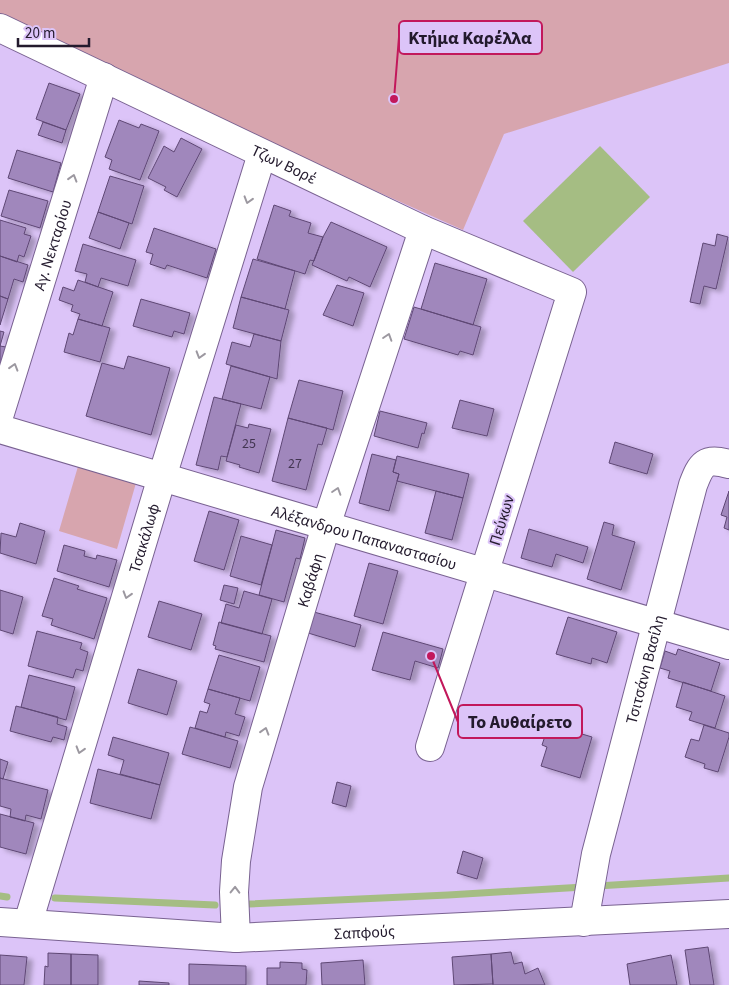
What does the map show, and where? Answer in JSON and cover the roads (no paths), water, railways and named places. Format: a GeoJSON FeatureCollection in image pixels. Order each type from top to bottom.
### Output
{"type":"FeatureCollection","features":[{"type":"Feature","properties":{"kind":"street","name":"Τζων Βορέ"},"geometry":{"type":"LineString","coordinates":[[0,28],[423,230],[572,292]]}},
{"type":"Feature","properties":{"kind":"street","name":"Αγ. Νεκταρίου"},"geometry":{"type":"LineString","coordinates":[[0,413],[104,77]]}},
{"type":"Feature","properties":{"kind":"street","name":"Τσακάλωφ"},"geometry":{"type":"LineString","coordinates":[[28,923],[162,477],[262,154]]}},
{"type":"Feature","properties":{"kind":"street","name":"Καβάφη"},"geometry":{"type":"LineString","coordinates":[[236,938],[234,892],[236,861],[248,787],[326,526],[423,230]]}},
{"type":"Feature","properties":{"kind":"street","name":"Πεύκων"},"geometry":{"type":"LineString","coordinates":[[430,747],[572,292]]}},
{"type":"Feature","properties":{"kind":"street","name":"Αλέξανδρου Παπαναστασίου"},"geometry":{"type":"LineString","coordinates":[[0,429],[729,645]]}},
{"type":"Feature","properties":{"kind":"street","name":"Τσιτσάνη Βασίλη"},"geometry":{"type":"LineString","coordinates":[[585,913],[596,854],[693,485],[698,472],[707,462],[713,460],[729,464]]}},
{"type":"Feature","properties":{"kind":"street","name":"Σαπφούς"},"geometry":{"type":"LineString","coordinates":[[0,922],[236,938],[585,913],[729,914]]}},
{"type":"Feature","properties":{"kind":"waterway"},"geometry":{"type":"LineString","coordinates":[[597,886],[729,878]]}},
{"type":"Feature","properties":{"kind":"waterway"},"geometry":{"type":"LineString","coordinates":[[249,904],[584,887]]}},
{"type":"Feature","properties":{"kind":"waterway"},"geometry":{"type":"LineString","coordinates":[[0,896],[7,897]]}},
{"type":"Feature","properties":{"kind":"waterway"},"geometry":{"type":"LineString","coordinates":[[55,898],[215,905]]}},
{"type":"Feature","properties":{"kind":"place","name":"Κτήμα Καρέλλα"},"geometry":{"type":"Point","coordinates":[394,99]}},
{"type":"Feature","properties":{"kind":"place","name":"Το Αυθαίρετο"},"geometry":{"type":"Point","coordinates":[431,656]}}]}
